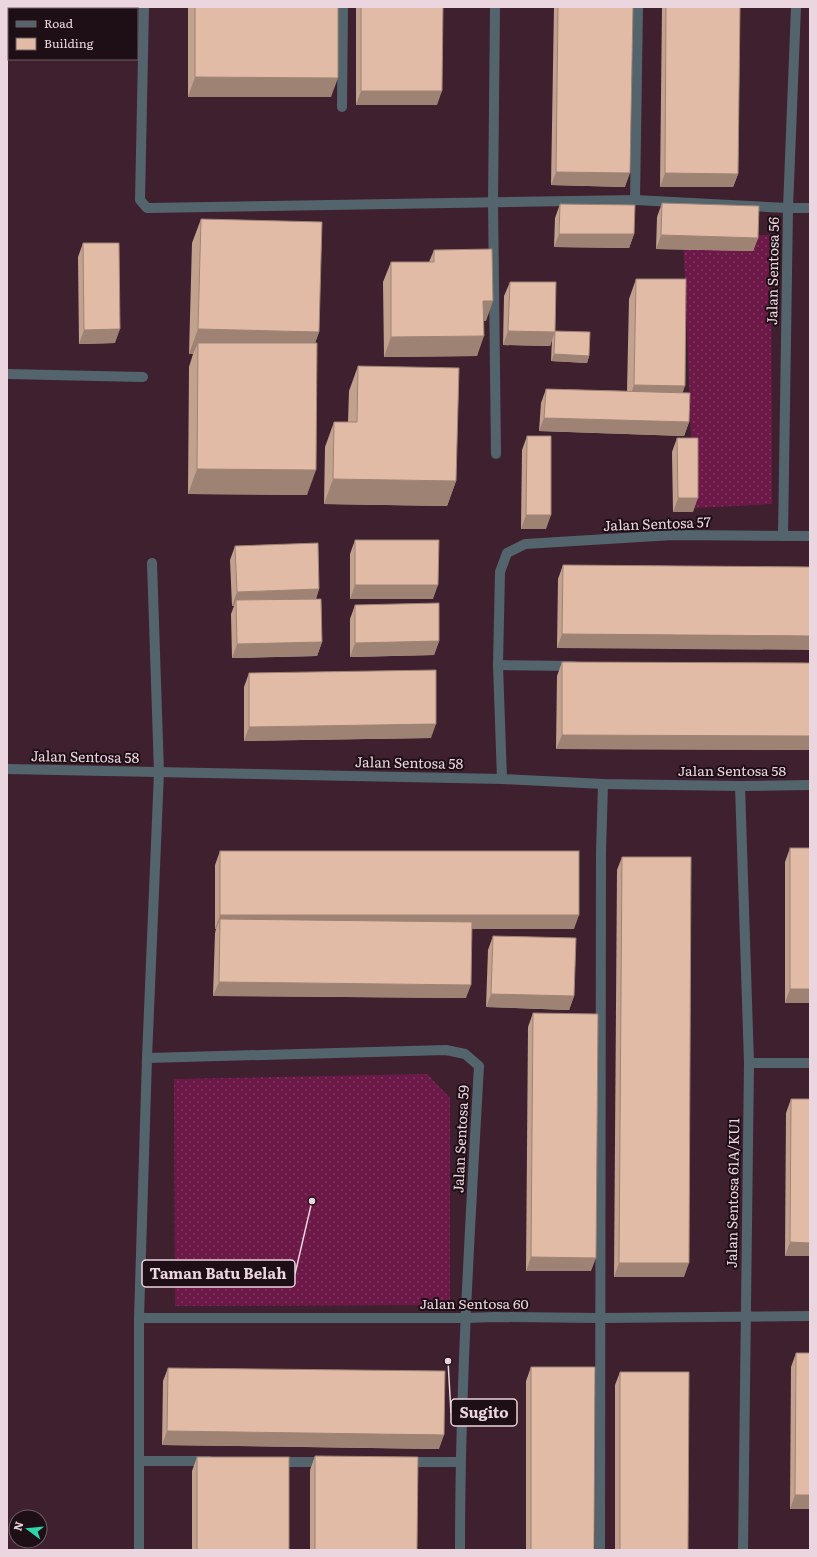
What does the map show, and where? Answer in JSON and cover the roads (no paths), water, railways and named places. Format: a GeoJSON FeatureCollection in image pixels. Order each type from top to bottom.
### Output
{"type":"FeatureCollection","features":[{"type":"Feature","properties":{"kind":"street"},"geometry":{"type":"LineString","coordinates":[[144,7],[140,200],[147,208],[635,200],[810,208]]}},
{"type":"Feature","properties":{"kind":"street"},"geometry":{"type":"LineString","coordinates":[[342,107],[343,7]]}},
{"type":"Feature","properties":{"kind":"street"},"geometry":{"type":"LineString","coordinates":[[495,7],[493,202],[496,454]]}},
{"type":"Feature","properties":{"kind":"street"},"geometry":{"type":"LineString","coordinates":[[635,200],[638,7]]}},
{"type":"Feature","properties":{"kind":"street","name":"Jalan Sentosa 56"},"geometry":{"type":"LineString","coordinates":[[783,536],[788,208],[796,7]]}},
{"type":"Feature","properties":{"kind":"street"},"geometry":{"type":"LineString","coordinates":[[7,374],[143,377]]}},
{"type":"Feature","properties":{"kind":"street","name":"Jalan Sentosa 57"},"geometry":{"type":"LineString","coordinates":[[498,665],[500,572],[507,552],[525,544],[673,535],[810,536]]}},
{"type":"Feature","properties":{"kind":"street"},"geometry":{"type":"LineString","coordinates":[[139,1550],[139,1318],[147,1058],[159,772],[152,563]]}},
{"type":"Feature","properties":{"kind":"street"},"geometry":{"type":"LineString","coordinates":[[502,779],[498,665],[586,666]]}},
{"type":"Feature","properties":{"kind":"street","name":"Jalan Sentosa 58"},"geometry":{"type":"LineString","coordinates":[[7,769],[502,779],[603,784],[740,786],[810,785]]}},
{"type":"Feature","properties":{"kind":"street"},"geometry":{"type":"LineString","coordinates":[[600,1550],[601,852],[603,784]]}},
{"type":"Feature","properties":{"kind":"street","name":"Jalan Sentosa 61A/KU1"},"geometry":{"type":"LineString","coordinates":[[740,786],[749,1063],[742,1550]]}},
{"type":"Feature","properties":{"kind":"street","name":"Jalan Sentosa 59"},"geometry":{"type":"LineString","coordinates":[[147,1058],[446,1050],[465,1054],[479,1066],[465,1318],[460,1462],[460,1550]]}},
{"type":"Feature","properties":{"kind":"street"},"geometry":{"type":"LineString","coordinates":[[749,1063],[810,1063]]}},
{"type":"Feature","properties":{"kind":"street","name":"Jalan Sentosa 60"},"geometry":{"type":"LineString","coordinates":[[139,1318],[601,1318],[810,1316]]}},
{"type":"Feature","properties":{"kind":"street"},"geometry":{"type":"LineString","coordinates":[[139,1461],[217,1461]]}},
{"type":"Feature","properties":{"kind":"street"},"geometry":{"type":"LineString","coordinates":[[264,1462],[335,1462]]}},
{"type":"Feature","properties":{"kind":"street"},"geometry":{"type":"LineString","coordinates":[[397,1462],[460,1462]]}},
{"type":"Feature","properties":{"kind":"place","name":"Taman Batu Belah"},"geometry":{"type":"Point","coordinates":[312,1201]}},
{"type":"Feature","properties":{"kind":"place","name":"Sugito"},"geometry":{"type":"Point","coordinates":[448,1361]}}]}
